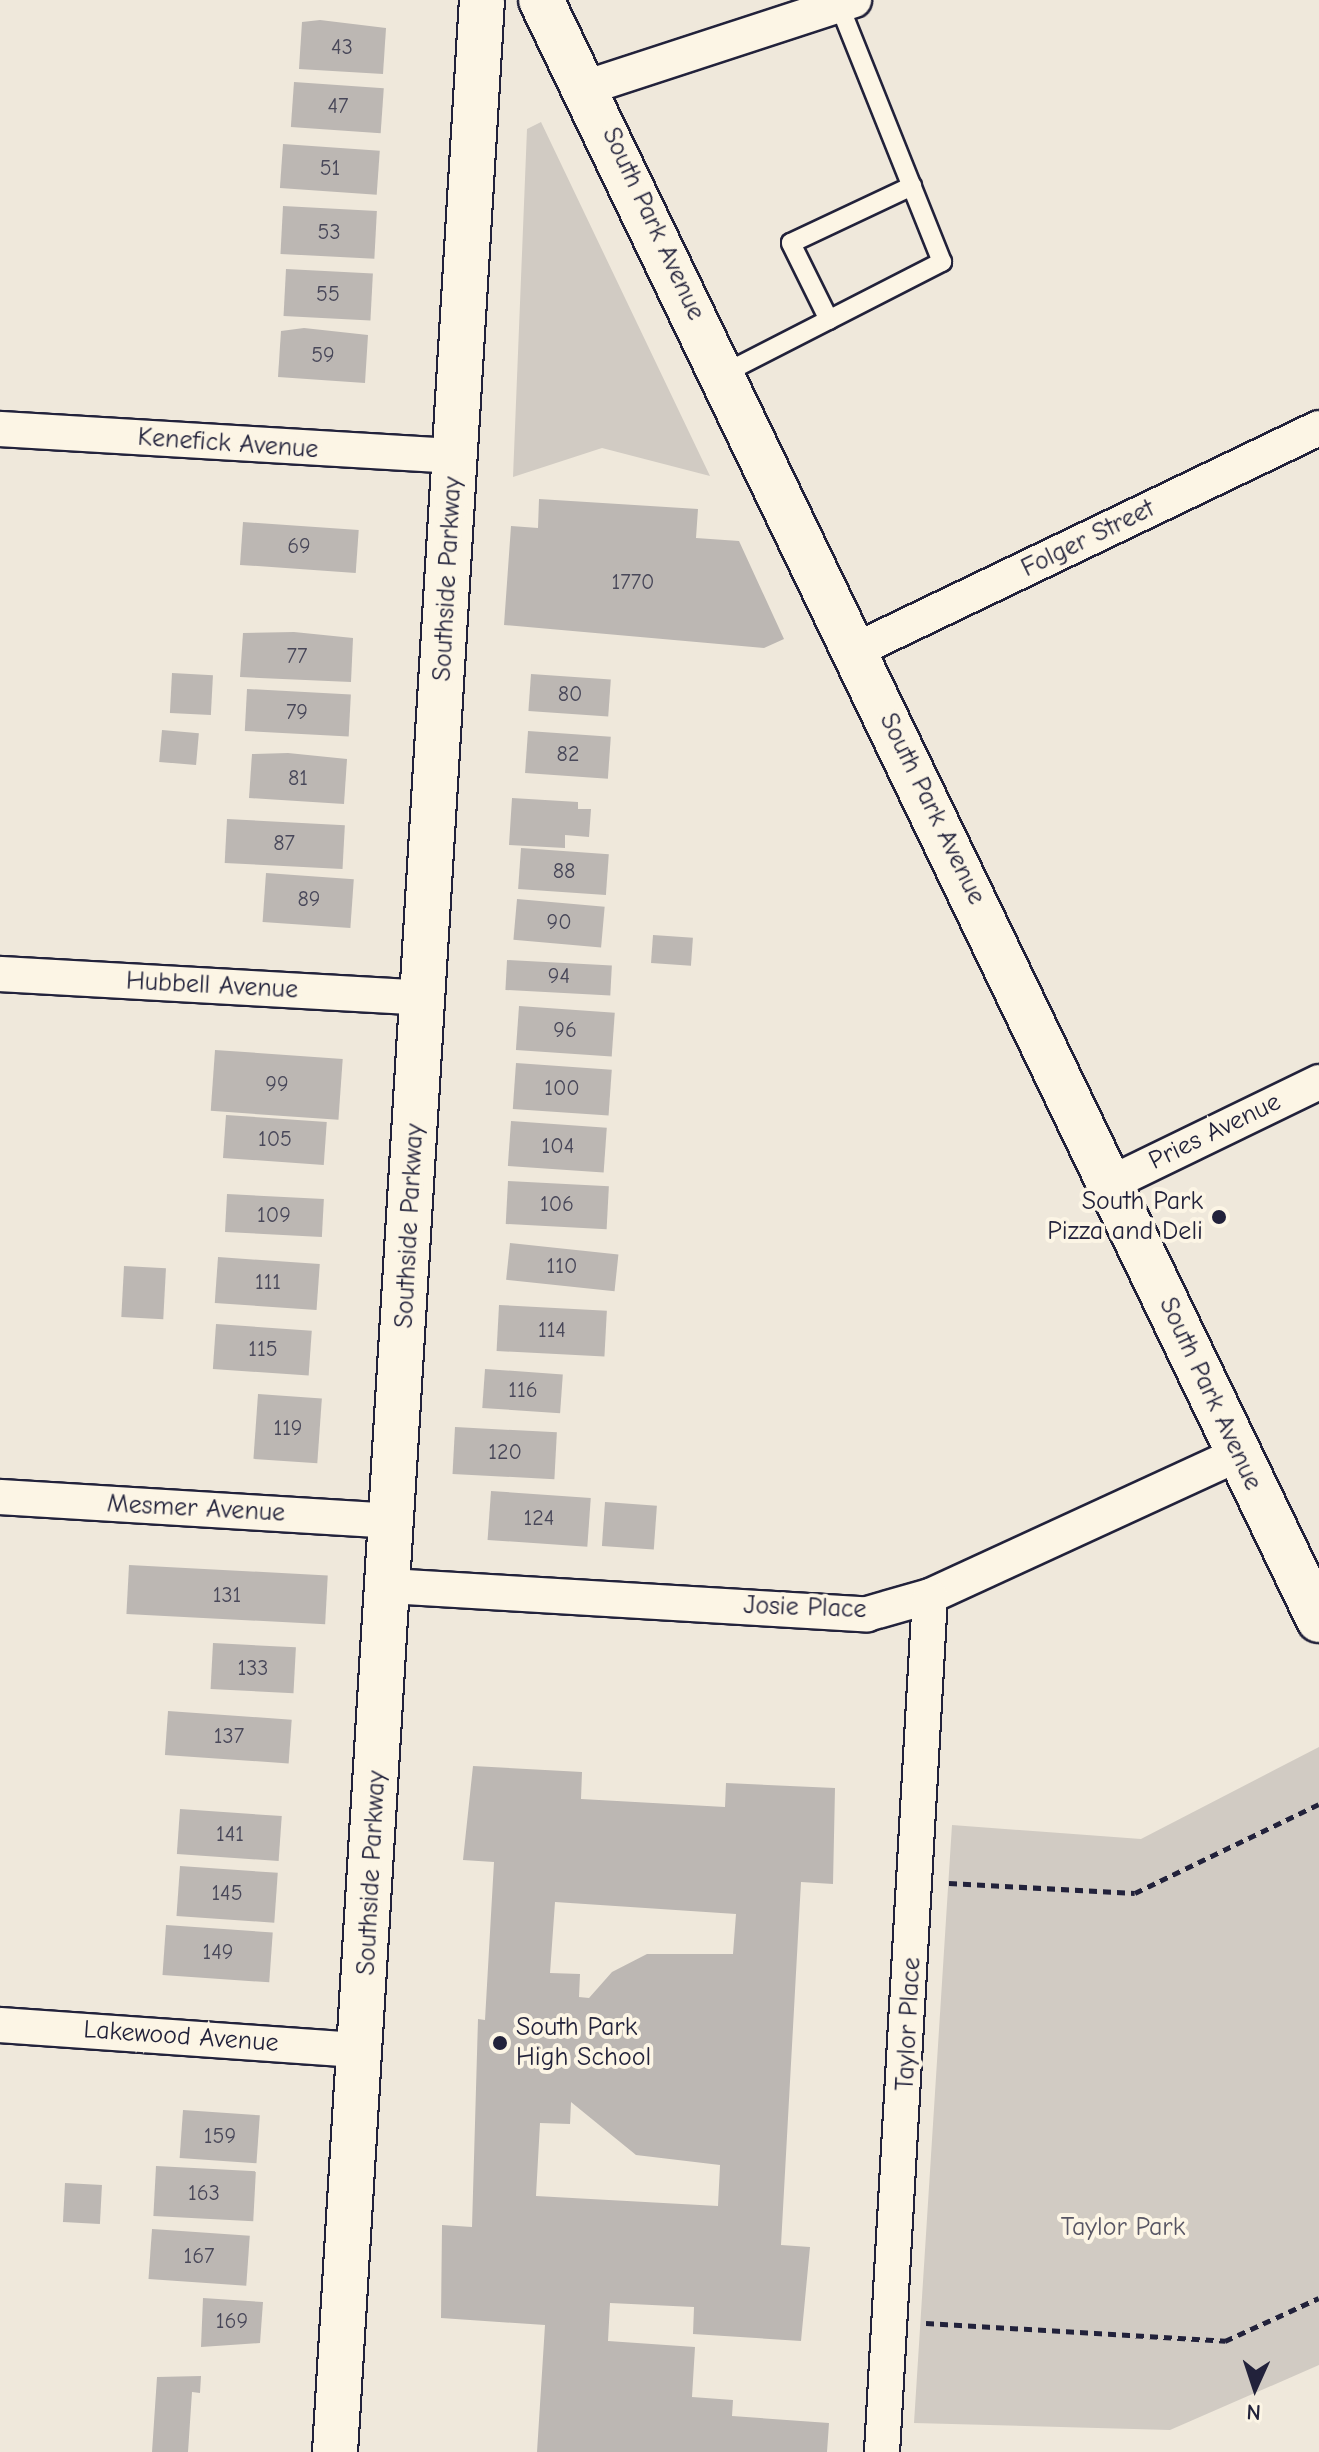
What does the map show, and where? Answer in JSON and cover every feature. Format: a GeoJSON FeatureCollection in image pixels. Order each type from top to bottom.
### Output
{"type":"FeatureCollection","features":[{"type":"Feature","properties":{"kind":"street","name":"Southside Parkway"},"geometry":{"type":"LineString","coordinates":[[335,2452],[482,0]]}},
{"type":"Feature","properties":{"kind":"street","name":"South Park Avenue"},"geometry":{"type":"LineString","coordinates":[[541,0],[588,87],[1111,1183],[1237,1455],[1317,1612]]}},
{"type":"Feature","properties":{"kind":"street"},"geometry":{"type":"LineString","coordinates":[[588,87],[846,2]]}},
{"type":"Feature","properties":{"kind":"street","name":"Folger Street"},"geometry":{"type":"LineString","coordinates":[[856,650],[1319,428]]}},
{"type":"Feature","properties":{"kind":"street","name":"Kenefick Avenue"},"geometry":{"type":"LineString","coordinates":[[0,429],[456,456]]}},
{"type":"Feature","properties":{"kind":"street","name":"Hubbell Avenue"},"geometry":{"type":"LineString","coordinates":[[0,974],[424,998]]}},
{"type":"Feature","properties":{"kind":"street","name":"Pries Avenue"},"geometry":{"type":"LineString","coordinates":[[1111,1183],[1319,1082]]}},
{"type":"Feature","properties":{"kind":"street","name":"Josie Place"},"geometry":{"type":"LineString","coordinates":[[389,1586],[867,1614],[930,1596],[1237,1455]]}},
{"type":"Feature","properties":{"kind":"street","name":"Mesmer Avenue"},"geometry":{"type":"LineString","coordinates":[[0,1497],[393,1521]]}},
{"type":"Feature","properties":{"kind":"street","name":"Taylor Place"},"geometry":{"type":"LineString","coordinates":[[882,2452],[930,1596]]}},
{"type":"Feature","properties":{"kind":"street","name":"Lakewood Avenue"},"geometry":{"type":"LineString","coordinates":[[0,2025],[361,2050]]}},
{"type":"Feature","properties":{"kind":"lane"},"geometry":{"type":"LineString","coordinates":[[725,373],[942,262],[846,2]]}},
{"type":"Feature","properties":{"kind":"lane"},"geometry":{"type":"LineString","coordinates":[[829,320],[791,243],[912,186]]}},
{"type":"Feature","properties":{"kind":"path"},"geometry":{"type":"LineString","coordinates":[[942,1883],[1135,1893],[1319,1804]]}},
{"type":"Feature","properties":{"kind":"path"},"geometry":{"type":"LineString","coordinates":[[913,2322],[1225,2341],[1319,2298]]}},
{"type":"Feature","properties":{"kind":"green space"},"geometry":{"type":"Polygon","coordinates":[[[541,122],[710,476],[602,448],[513,477],[527,129],[541,122]]]}},
{"type":"Feature","properties":{"kind":"green space","name":"Taylor Park"},"geometry":{"type":"Polygon","coordinates":[[[1319,1747],[1319,2365],[1170,2430],[914,2423],[952,1825],[1141,1839],[1319,1747]]]}},
{"type":"Feature","properties":{"kind":"building"},"geometry":{"type":"Polygon","coordinates":[[[320,20],[386,28],[383,74],[299,69],[302,22],[320,20]]]}},
{"type":"Feature","properties":{"kind":"building"},"geometry":{"type":"Polygon","coordinates":[[[294,82],[384,88],[381,133],[291,127],[294,82]]]}},
{"type":"Feature","properties":{"kind":"building"},"geometry":{"type":"Polygon","coordinates":[[[283,144],[380,151],[377,195],[280,188],[283,144]]]}},
{"type":"Feature","properties":{"kind":"building"},"geometry":{"type":"Polygon","coordinates":[[[283,206],[377,211],[374,259],[280,254],[283,206]]]}},
{"type":"Feature","properties":{"kind":"building"},"geometry":{"type":"Polygon","coordinates":[[[286,269],[373,274],[370,320],[284,316],[286,269]]]}},
{"type":"Feature","properties":{"kind":"building"},"geometry":{"type":"Polygon","coordinates":[[[304,328],[368,335],[365,383],[278,377],[281,331],[304,328]]]}},
{"type":"Feature","properties":{"kind":"building"},"geometry":{"type":"Polygon","coordinates":[[[539,499],[698,509],[696,538],[739,541],[784,639],[764,648],[504,625],[511,526],[538,528],[539,499]]]}},
{"type":"Feature","properties":{"kind":"building"},"geometry":{"type":"Polygon","coordinates":[[[243,522],[359,530],[356,573],[240,565],[243,522]]]}},
{"type":"Feature","properties":{"kind":"building"},"geometry":{"type":"Polygon","coordinates":[[[294,632],[353,638],[351,682],[240,677],[243,633],[294,632]]]}},
{"type":"Feature","properties":{"kind":"building"},"geometry":{"type":"Polygon","coordinates":[[[172,673],[213,675],[211,715],[170,713],[172,673]]]}},
{"type":"Feature","properties":{"kind":"building"},"geometry":{"type":"Polygon","coordinates":[[[531,674],[611,680],[608,716],[528,711],[531,674]]]}},
{"type":"Feature","properties":{"kind":"building"},"geometry":{"type":"Polygon","coordinates":[[[247,689],[351,694],[349,736],[245,731],[247,689]]]}},
{"type":"Feature","properties":{"kind":"building"},"geometry":{"type":"Polygon","coordinates":[[[162,730],[199,733],[196,765],[159,762],[162,730]]]}},
{"type":"Feature","properties":{"kind":"building"},"geometry":{"type":"Polygon","coordinates":[[[528,731],[611,737],[608,779],[525,773],[528,731]]]}},
{"type":"Feature","properties":{"kind":"building"},"geometry":{"type":"Polygon","coordinates":[[[288,753],[347,759],[344,804],[249,798],[252,754],[288,753]]]}},
{"type":"Feature","properties":{"kind":"building"},"geometry":{"type":"Polygon","coordinates":[[[512,798],[578,802],[578,809],[591,809],[589,837],[565,835],[565,848],[509,845],[512,798]]]}},
{"type":"Feature","properties":{"kind":"building"},"geometry":{"type":"Polygon","coordinates":[[[227,819],[345,825],[343,869],[225,863],[227,819]]]}},
{"type":"Feature","properties":{"kind":"building"},"geometry":{"type":"Polygon","coordinates":[[[521,848],[609,854],[606,895],[518,889],[521,848]]]}},
{"type":"Feature","properties":{"kind":"building"},"geometry":{"type":"Polygon","coordinates":[[[266,873],[354,879],[350,928],[263,922],[266,873]]]}},
{"type":"Feature","properties":{"kind":"building"},"geometry":{"type":"Polygon","coordinates":[[[517,899],[605,907],[601,948],[513,940],[517,899]]]}},
{"type":"Feature","properties":{"kind":"building"},"geometry":{"type":"Polygon","coordinates":[[[653,935],[693,938],[691,966],[651,963],[653,935]]]}},
{"type":"Feature","properties":{"kind":"building"},"geometry":{"type":"Polygon","coordinates":[[[507,960],[612,965],[610,995],[505,990],[507,960]]]}},
{"type":"Feature","properties":{"kind":"building"},"geometry":{"type":"Polygon","coordinates":[[[519,1006],[615,1013],[612,1057],[516,1050],[519,1006]]]}},
{"type":"Feature","properties":{"kind":"building"},"geometry":{"type":"Polygon","coordinates":[[[215,1050],[343,1059],[338,1120],[211,1111],[215,1050]]]}},
{"type":"Feature","properties":{"kind":"building"},"geometry":{"type":"Polygon","coordinates":[[[516,1063],[612,1070],[609,1116],[513,1109],[516,1063]]]}},
{"type":"Feature","properties":{"kind":"building"},"geometry":{"type":"Polygon","coordinates":[[[226,1115],[327,1122],[324,1165],[223,1158],[226,1115]]]}},
{"type":"Feature","properties":{"kind":"building"},"geometry":{"type":"Polygon","coordinates":[[[511,1121],[607,1128],[604,1173],[508,1166],[511,1121]]]}},
{"type":"Feature","properties":{"kind":"building"},"geometry":{"type":"Polygon","coordinates":[[[508,1181],[609,1186],[607,1229],[506,1224],[508,1181]]]}},
{"type":"Feature","properties":{"kind":"building"},"geometry":{"type":"Polygon","coordinates":[[[227,1194],[324,1199],[322,1237],[225,1232],[227,1194]]]}},
{"type":"Feature","properties":{"kind":"building"},"geometry":{"type":"Polygon","coordinates":[[[510,1243],[618,1254],[615,1291],[506,1280],[510,1243]]]}},
{"type":"Feature","properties":{"kind":"building"},"geometry":{"type":"Polygon","coordinates":[[[218,1257],[320,1264],[317,1310],[215,1303],[218,1257]]]}},
{"type":"Feature","properties":{"kind":"building"},"geometry":{"type":"Polygon","coordinates":[[[124,1266],[166,1268],[163,1319],[121,1317],[124,1266]]]}},
{"type":"Feature","properties":{"kind":"building"},"geometry":{"type":"Polygon","coordinates":[[[499,1305],[607,1311],[604,1357],[497,1351],[499,1305]]]}},
{"type":"Feature","properties":{"kind":"building"},"geometry":{"type":"Polygon","coordinates":[[[216,1324],[312,1331],[309,1376],[213,1369],[216,1324]]]}},
{"type":"Feature","properties":{"kind":"building"},"geometry":{"type":"Polygon","coordinates":[[[485,1369],[563,1374],[560,1413],[482,1408],[485,1369]]]}},
{"type":"Feature","properties":{"kind":"building"},"geometry":{"type":"Polygon","coordinates":[[[258,1394],[322,1398],[317,1463],[253,1459],[258,1394]]]}},
{"type":"Feature","properties":{"kind":"building"},"geometry":{"type":"Polygon","coordinates":[[[455,1427],[557,1432],[554,1479],[453,1474],[455,1427]]]}},
{"type":"Feature","properties":{"kind":"building"},"geometry":{"type":"Polygon","coordinates":[[[491,1491],[591,1498],[587,1547],[488,1540],[491,1491]]]}},
{"type":"Feature","properties":{"kind":"building"},"geometry":{"type":"Polygon","coordinates":[[[605,1502],[657,1506],[654,1550],[602,1546],[605,1502]]]}},
{"type":"Feature","properties":{"kind":"building"},"geometry":{"type":"Polygon","coordinates":[[[129,1565],[328,1575],[325,1624],[126,1614],[129,1565]]]}},
{"type":"Feature","properties":{"kind":"building"},"geometry":{"type":"Polygon","coordinates":[[[213,1643],[296,1647],[293,1693],[211,1689],[213,1643]]]}},
{"type":"Feature","properties":{"kind":"building"},"geometry":{"type":"Polygon","coordinates":[[[168,1711],[292,1720],[289,1764],[165,1755],[168,1711]]]}},
{"type":"Feature","properties":{"kind":"building"},"geometry":{"type":"Polygon","coordinates":[[[473,1766],[582,1772],[581,1799],[725,1807],[726,1783],[835,1788],[833,1884],[801,1882],[781,2245],[810,2247],[801,2341],[693,2334],[694,2307],[610,2303],[608,2341],[695,2347],[692,2397],[733,2400],[732,2416],[829,2423],[827,2452],[537,2452],[545,2325],[441,2318],[442,2225],[472,2227],[478,2019],[485,2020],[494,1862],[463,1860],[473,1766]],[[555,1902],[550,1973],[580,1974],[579,1997],[589,1998],[612,1972],[647,1954],[733,1954],[736,1914],[555,1902]],[[571,2102],[570,2124],[540,2123],[536,2196],[718,2206],[720,2165],[636,2155],[571,2102]]]}},
{"type":"Feature","properties":{"kind":"building"},"geometry":{"type":"Polygon","coordinates":[[[180,1809],[282,1816],[279,1861],[177,1854],[180,1809]]]}},
{"type":"Feature","properties":{"kind":"building"},"geometry":{"type":"Polygon","coordinates":[[[180,1866],[278,1873],[274,1923],[177,1916],[180,1866]]]}},
{"type":"Feature","properties":{"kind":"building"},"geometry":{"type":"Polygon","coordinates":[[[166,1925],[273,1932],[269,1982],[163,1975],[166,1925]]]}},
{"type":"Feature","properties":{"kind":"building"},"geometry":{"type":"Polygon","coordinates":[[[183,2110],[260,2115],[256,2163],[180,2158],[183,2110]]]}},
{"type":"Feature","properties":{"kind":"building"},"geometry":{"type":"Polygon","coordinates":[[[156,2166],[256,2171],[253,2221],[153,2216],[156,2166]]]}},
{"type":"Feature","properties":{"kind":"building"},"geometry":{"type":"Polygon","coordinates":[[[65,2183],[102,2185],[100,2224],[63,2222],[65,2183]]]}},
{"type":"Feature","properties":{"kind":"building"},"geometry":{"type":"Polygon","coordinates":[[[152,2229],[250,2236],[246,2286],[149,2279],[152,2229]]]}},
{"type":"Feature","properties":{"kind":"building"},"geometry":{"type":"Polygon","coordinates":[[[203,2298],[263,2302],[260,2343],[201,2347],[203,2298]]]}},
{"type":"Feature","properties":{"kind":"building"},"geometry":{"type":"Polygon","coordinates":[[[201,2376],[200,2393],[192,2392],[188,2452],[152,2452],[157,2377],[201,2376]]]}},
{"type":"Feature","properties":{"kind":"place","name":"South Park Pizza and Deli"},"geometry":{"type":"Point","coordinates":[1219,1217]}},
{"type":"Feature","properties":{"kind":"place","name":"South Park High School"},"geometry":{"type":"Point","coordinates":[500,2043]}}]}
